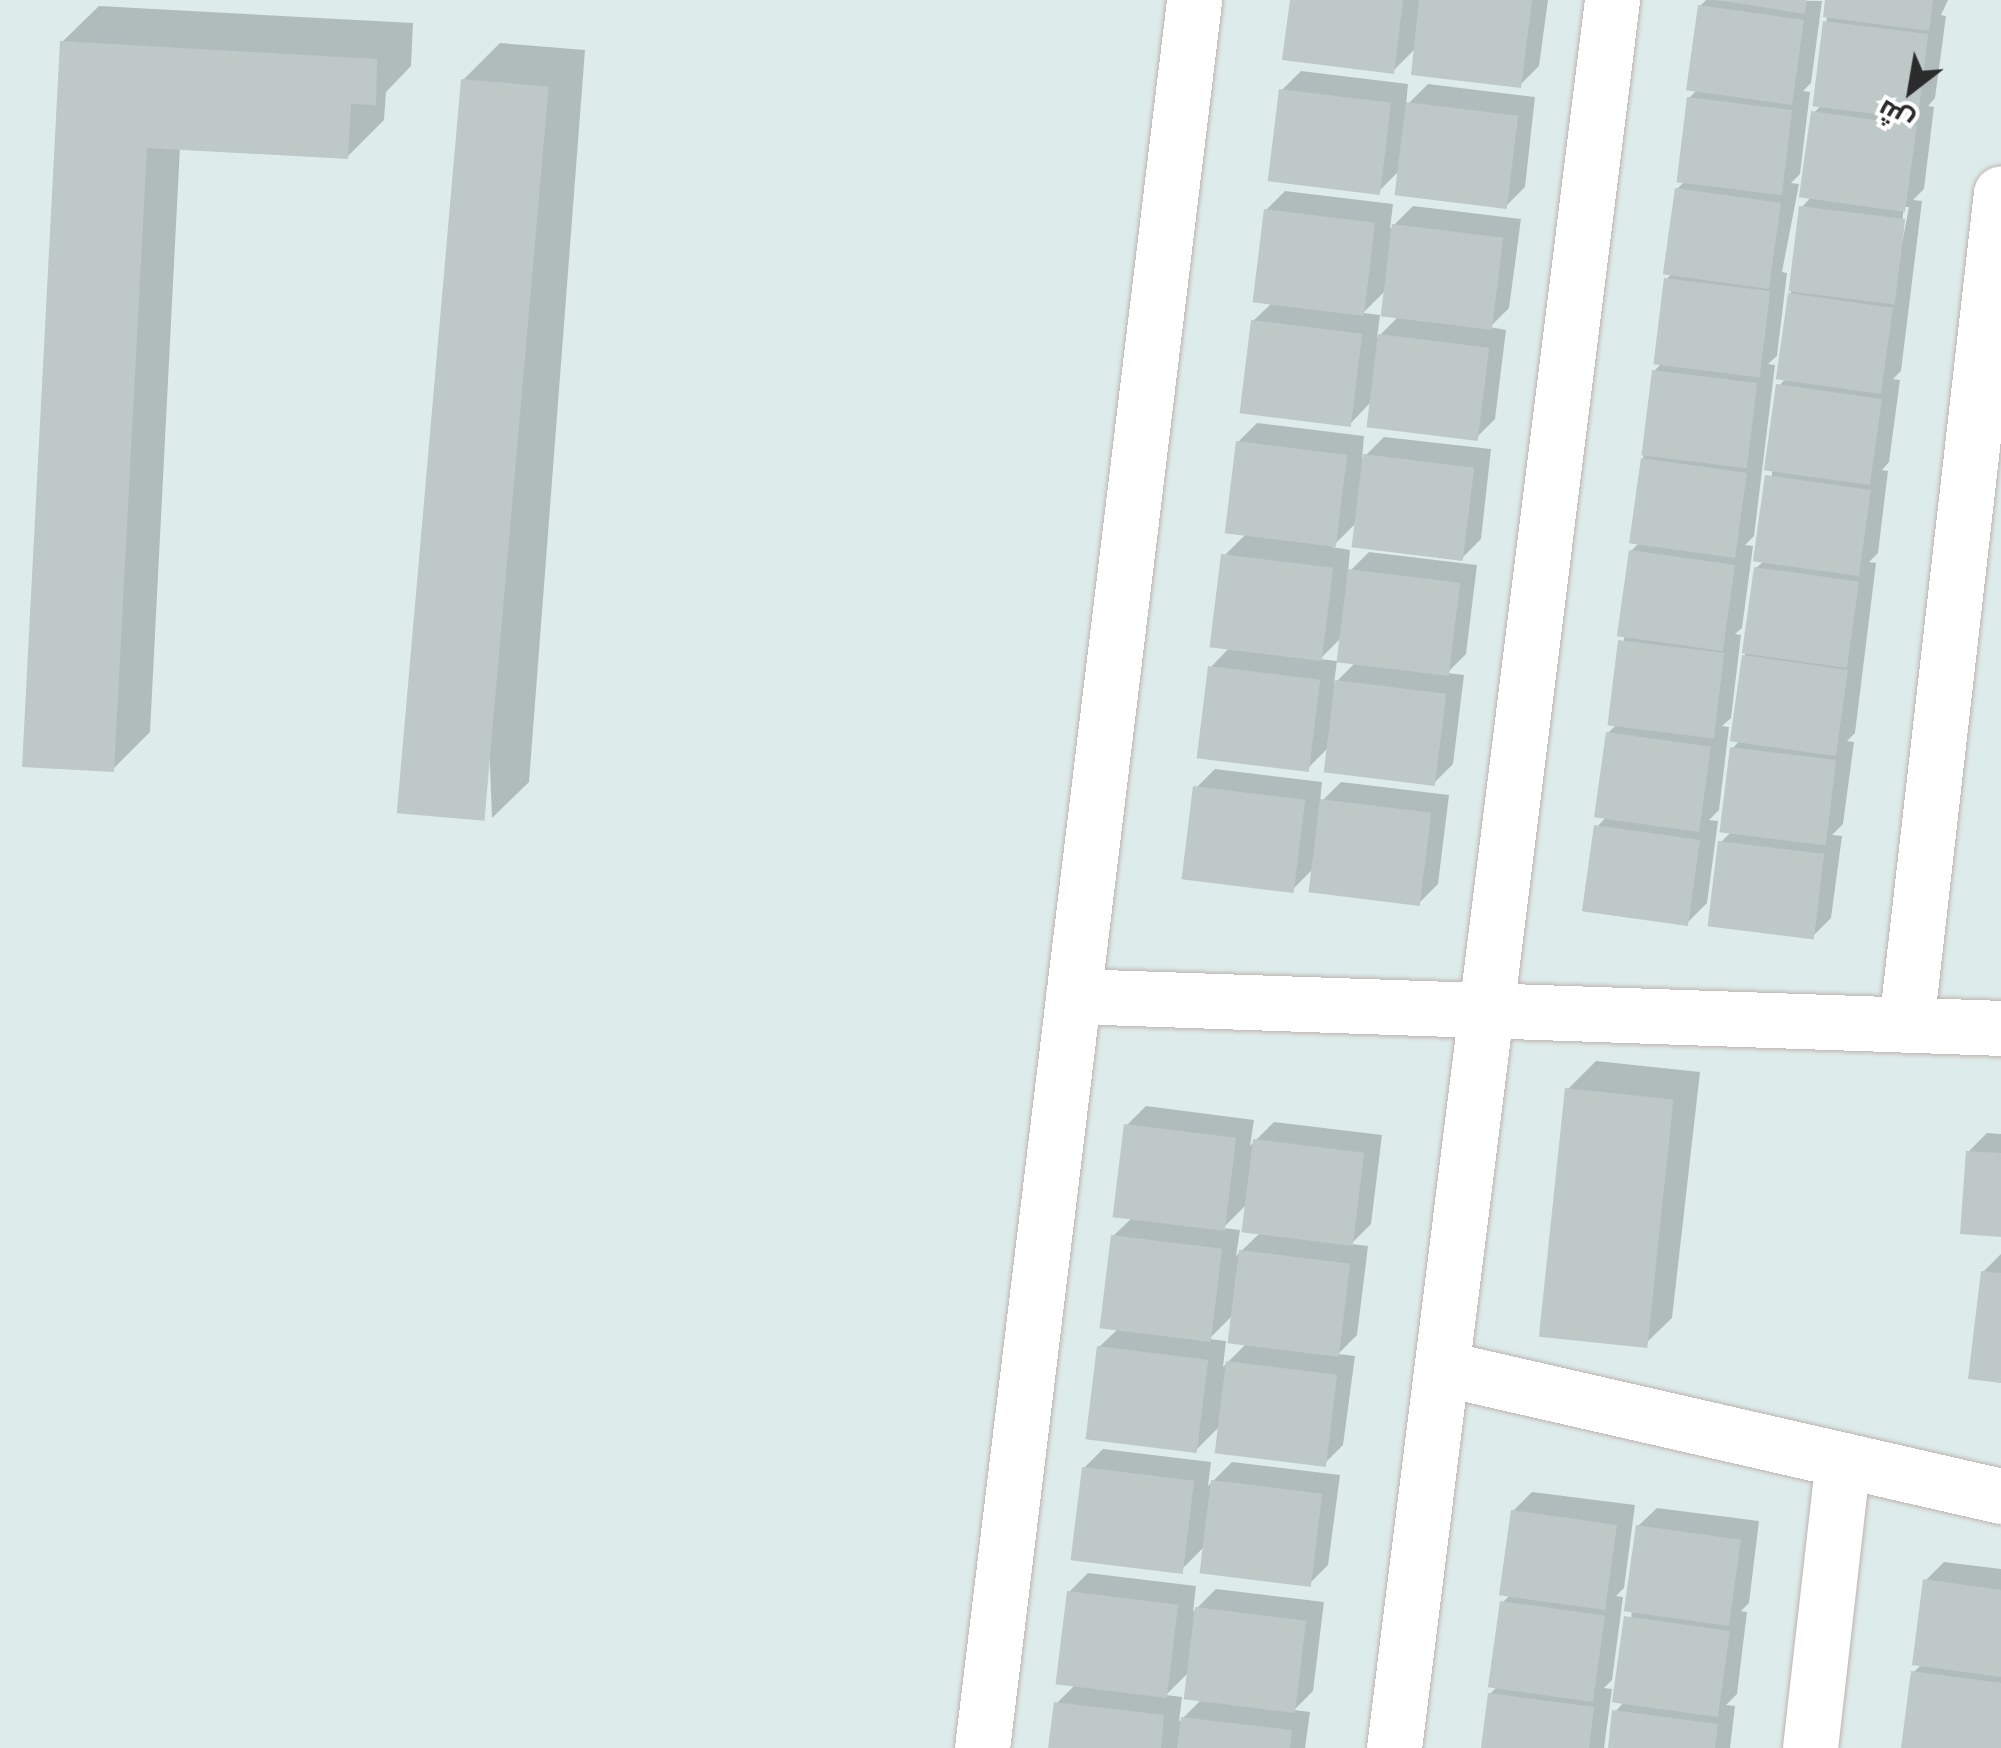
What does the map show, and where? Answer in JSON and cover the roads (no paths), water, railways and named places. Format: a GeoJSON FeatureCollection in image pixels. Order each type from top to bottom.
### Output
{"type":"FeatureCollection","features":[{"type":"Feature","properties":{"kind":"street"},"geometry":{"type":"LineString","coordinates":[[982,1748],[1194,0]]}},
{"type":"Feature","properties":{"kind":"street"},"geometry":{"type":"LineString","coordinates":[[1394,1748],[1612,0]]}},
{"type":"Feature","properties":{"kind":"street"},"geometry":{"type":"LineString","coordinates":[[1906,1024],[2001,193]]}},
{"type":"Feature","properties":{"kind":"street"},"geometry":{"type":"LineString","coordinates":[[1073,996],[2001,1028]]}},
{"type":"Feature","properties":{"kind":"street"},"geometry":{"type":"LineString","coordinates":[[1442,1368],[2001,1496]]}},
{"type":"Feature","properties":{"kind":"street"},"geometry":{"type":"LineString","coordinates":[[1810,1748],[1843,1460]]}}]}
